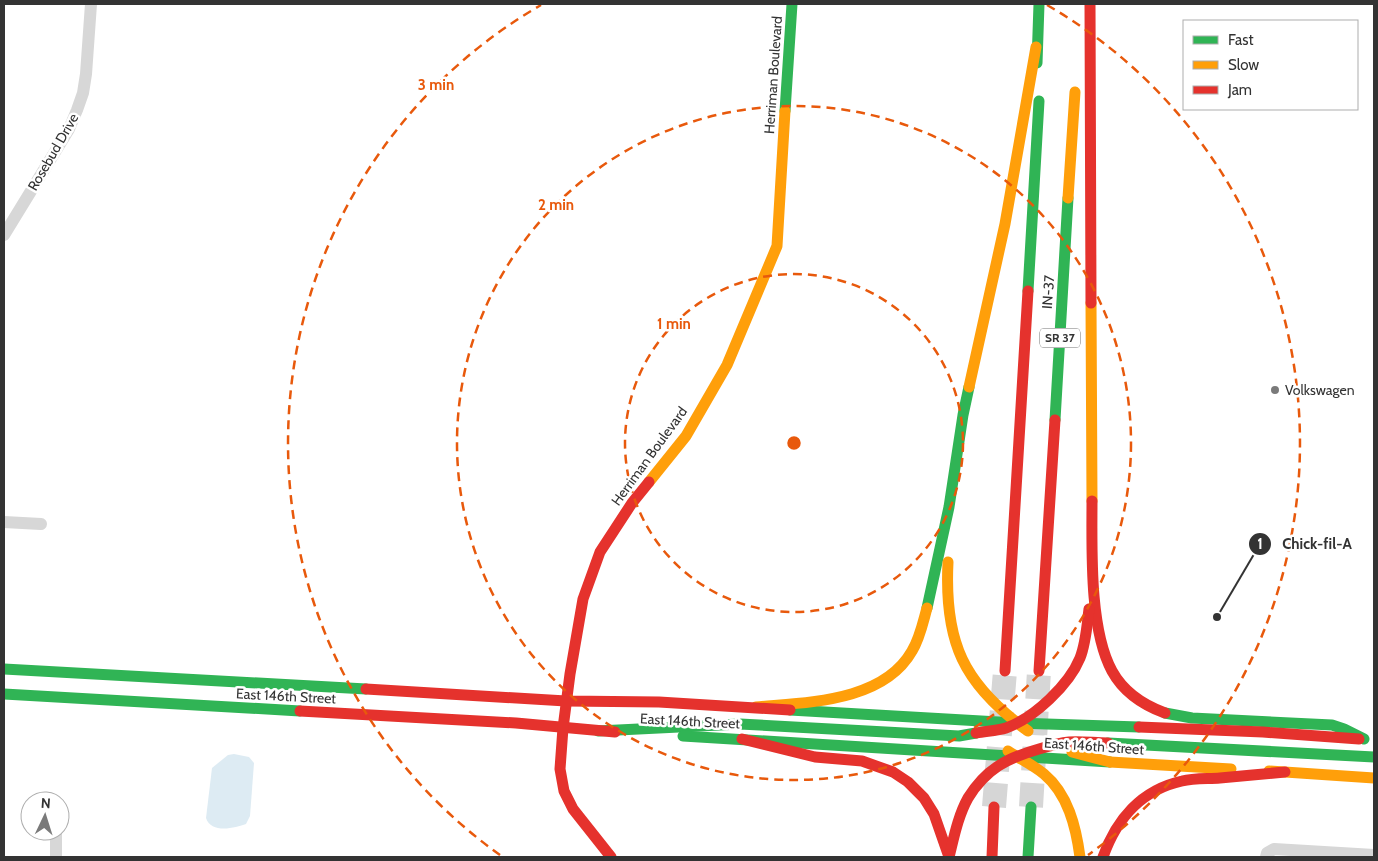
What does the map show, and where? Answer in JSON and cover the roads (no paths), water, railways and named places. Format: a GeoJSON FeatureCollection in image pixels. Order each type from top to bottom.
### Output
{"type":"FeatureCollection","features":[{"type":"Feature","properties":{"kind":"main road","name":"Herriman Boulevard"},"geometry":{"type":"LineString","coordinates":[[611,857],[573,809],[564,791],[560,769],[566,701],[583,599],[600,552],[632,503],[686,436],[704,407],[727,365],[777,246],[792,4]]}},
{"type":"Feature","properties":{"kind":"main road","name":"IN-37"},"geometry":{"type":"LineString","coordinates":[[1006,671],[1040,108],[1036,47],[1039,4]]}},
{"type":"Feature","properties":{"kind":"main road"},"geometry":{"type":"LineString","coordinates":[[1078,40],[1081,4]]}},
{"type":"Feature","properties":{"kind":"main road"},"geometry":{"type":"LineString","coordinates":[[598,731],[740,724],[959,736],[1006,728],[1016,724],[1048,700],[1071,673],[1080,658],[1086,636],[1092,568],[1090,4]]}},
{"type":"Feature","properties":{"kind":"main road"},"geometry":{"type":"LineString","coordinates":[[756,707],[837,697],[871,688],[888,679],[912,652],[922,628],[949,508],[964,415],[1005,224],[1036,47]]}},
{"type":"Feature","properties":{"kind":"main road","name":"IN-37"},"geometry":{"type":"LineString","coordinates":[[1039,671],[1076,79]]}},
{"type":"Feature","properties":{"kind":"main road"},"geometry":{"type":"LineString","coordinates":[[949,508],[947,597],[949,622],[956,647],[975,684],[1005,715],[1031,734],[1067,750],[1110,762]]}},
{"type":"Feature","properties":{"kind":"main road"},"geometry":{"type":"LineString","coordinates":[[1092,568],[1102,642],[1110,666],[1126,690],[1142,702],[1164,713],[1202,718],[1335,726],[1369,739]]}},
{"type":"Feature","properties":{"kind":"main road","name":"East 146th Street"},"geometry":{"type":"LineString","coordinates":[[4,669],[566,701],[660,702],[962,719],[1016,724],[1263,732],[1369,739]]}},
{"type":"Feature","properties":{"kind":"main road","name":"East 146th Street"},"geometry":{"type":"LineString","coordinates":[[4,694],[516,723],[598,731],[1374,778]]}},
{"type":"Feature","properties":{"kind":"main road"},"geometry":{"type":"LineString","coordinates":[[962,719],[1015,756],[1046,774],[1060,792],[1072,819],[1079,844],[1080,857]]}},
{"type":"Feature","properties":{"kind":"main road"},"geometry":{"type":"LineString","coordinates":[[742,740],[815,757],[862,762],[893,772],[908,782],[924,798],[934,814],[949,857]]}},
{"type":"Feature","properties":{"kind":"main road"},"geometry":{"type":"LineString","coordinates":[[949,857],[959,819],[968,799],[983,779],[997,766],[1015,756],[1055,744],[1069,742],[1115,743],[1374,757]]}},
{"type":"Feature","properties":{"kind":"main road"},"geometry":{"type":"LineString","coordinates":[[1103,857],[1108,839],[1117,824],[1129,810],[1138,801],[1166,786],[1182,781],[1285,772]]}},
{"type":"Feature","properties":{"kind":"main road"},"geometry":{"type":"LineString","coordinates":[[1028,857],[1031,807]]}},
{"type":"Feature","properties":{"kind":"main road"},"geometry":{"type":"LineString","coordinates":[[992,857],[994,808]]}},
{"type":"Feature","properties":{"kind":"street","name":"Rosebud Drive"},"geometry":{"type":"LineString","coordinates":[[4,235],[69,129],[77,110],[83,93],[86,74],[91,4]]}},
{"type":"Feature","properties":{"kind":"street"},"geometry":{"type":"LineString","coordinates":[[4,522],[41,524]]}},
{"type":"Feature","properties":{"kind":"street"},"geometry":{"type":"LineString","coordinates":[[56,841],[56,857]]}},
{"type":"Feature","properties":{"kind":"street"},"geometry":{"type":"LineString","coordinates":[[1266,857],[1267,853],[1274,849],[1374,855]]}},
{"type":"Feature","properties":{"kind":"tunnel"},"geometry":{"type":"LineString","coordinates":[[994,807],[1005,671]]}},
{"type":"Feature","properties":{"kind":"tunnel"},"geometry":{"type":"LineString","coordinates":[[1031,807],[1039,671]]}},
{"type":"Feature","properties":{"kind":"place","name":"Volkswagen"},"geometry":{"type":"Point","coordinates":[1275,390]}},
{"type":"Feature","properties":{"kind":"place","name":"Chick-fil-A"},"geometry":{"type":"Point","coordinates":[1217,617]}}]}
